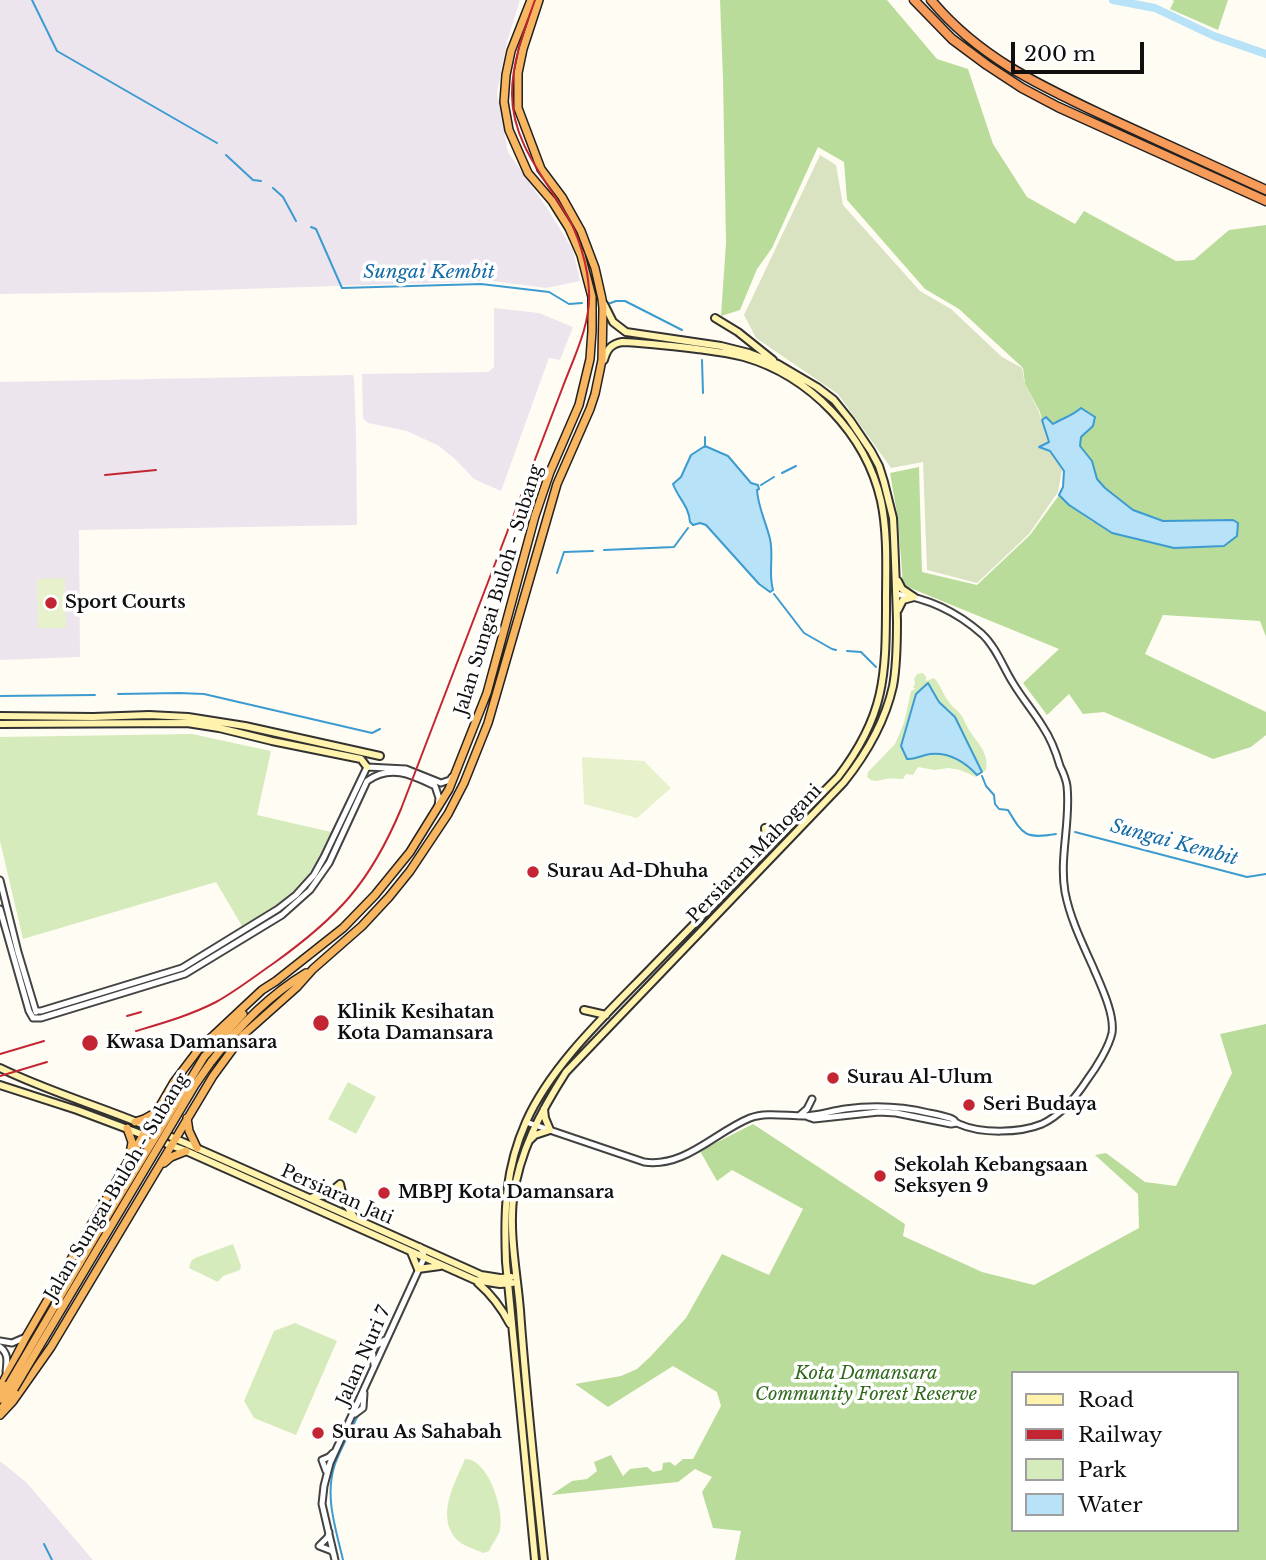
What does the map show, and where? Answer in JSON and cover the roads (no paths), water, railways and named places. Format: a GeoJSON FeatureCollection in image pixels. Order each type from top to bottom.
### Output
{"type":"FeatureCollection","features":[{"type":"Feature","properties":{"kind":"highway","name":"Jalan Sungai Buloh - Subang"},"geometry":{"type":"LineString","coordinates":[[0,1413],[26,1337],[174,1082],[199,1049],[262,990],[343,928],[375,895],[410,852],[449,789],[487,693],[535,516],[579,405],[590,359],[592,297],[582,255],[552,201],[528,173],[509,130],[506,113],[506,75],[511,51],[531,0]]}},
{"type":"Feature","properties":{"kind":"highway","name":"Jalan Sungai Buloh - Subang"},"geometry":{"type":"LineString","coordinates":[[0,1413],[13,1401],[51,1347],[161,1166],[187,1117],[243,1035],[362,926],[410,871],[448,814],[464,783],[488,723],[557,484],[590,409],[599,376],[602,349],[602,299],[589,249],[562,197],[541,169],[518,108],[518,74],[539,0]]}},
{"type":"Feature","properties":{"kind":"highway"},"geometry":{"type":"LineString","coordinates":[[914,0],[952,39],[1022,88],[1083,119],[1266,201]]}},
{"type":"Feature","properties":{"kind":"highway"},"geometry":{"type":"LineString","coordinates":[[931,0],[959,30],[1022,76],[1266,190]]}},
{"type":"Feature","properties":{"kind":"highway","name":"Jalan Sungai Buloh - Subang"},"geometry":{"type":"LineString","coordinates":[[0,1399],[211,1062],[250,1016],[288,984],[313,969]]}},
{"type":"Feature","properties":{"kind":"highway","name":"Jalan Sungai Buloh - Subang"},"geometry":{"type":"LineString","coordinates":[[0,1388],[10,1383],[114,1203],[204,1057],[276,981]]}},
{"type":"Feature","properties":{"kind":"highway"},"geometry":{"type":"LineString","coordinates":[[135,1122],[149,1117],[159,1108],[169,1120],[187,1117],[188,1130],[197,1148]]}},
{"type":"Feature","properties":{"kind":"highway"},"geometry":{"type":"LineString","coordinates":[[127,1128],[132,1142],[128,1161]]}},
{"type":"Feature","properties":{"kind":"highway"},"geometry":{"type":"LineString","coordinates":[[135,1151],[148,1151],[153,1155],[155,1174]]}},
{"type":"Feature","properties":{"kind":"highway","name":"Jalan Sungai Buloh - Subang"},"geometry":{"type":"LineString","coordinates":[[161,1166],[171,1157],[186,1151]]}},
{"type":"Feature","properties":{"kind":"main road","name":"Persiaran Mahogani"},"geometry":{"type":"LineString","coordinates":[[544,1560],[526,1392],[512,1206],[516,1182],[534,1125],[566,1072],[860,762],[877,733],[893,686],[897,653],[893,518],[889,499],[871,451],[834,400],[799,375],[749,353],[721,346],[626,332],[613,322],[602,299]]}},
{"type":"Feature","properties":{"kind":"main road"},"geometry":{"type":"LineString","coordinates":[[715,318],[738,332],[778,364]]}},
{"type":"Feature","properties":{"kind":"main road","name":"Persiaran Mahogani"},"geometry":{"type":"LineString","coordinates":[[535,1560],[506,1262],[504,1211],[513,1157],[526,1122],[559,1067],[606,1015],[838,777],[853,758],[870,727],[877,706],[883,685],[886,652],[886,555],[881,501],[864,455],[828,407],[794,381],[765,365],[737,355],[672,346],[622,342],[610,346],[599,376]]}},
{"type":"Feature","properties":{"kind":"main road"},"geometry":{"type":"LineString","coordinates":[[886,555],[891,588],[896,594],[890,602],[890,642],[886,652]]}},
{"type":"Feature","properties":{"kind":"main road"},"geometry":{"type":"LineString","coordinates":[[895,572],[900,586],[914,597]]}},
{"type":"Feature","properties":{"kind":"main road"},"geometry":{"type":"LineString","coordinates":[[897,617],[901,602],[914,597]]}},
{"type":"Feature","properties":{"kind":"main road"},"geometry":{"type":"LineString","coordinates":[[0,716],[188,717],[245,726],[380,756]]}},
{"type":"Feature","properties":{"kind":"main road"},"geometry":{"type":"LineString","coordinates":[[0,724],[187,723],[361,759],[370,767]]}},
{"type":"Feature","properties":{"kind":"main road"},"geometry":{"type":"LineString","coordinates":[[763,853],[765,828],[789,826]]}},
{"type":"Feature","properties":{"kind":"main road"},"geometry":{"type":"LineString","coordinates":[[590,1033],[591,1024],[587,1013],[606,1015]]}},
{"type":"Feature","properties":{"kind":"main road"},"geometry":{"type":"LineString","coordinates":[[0,1068],[31,1084],[135,1122],[146,1131]]}},
{"type":"Feature","properties":{"kind":"main road"},"geometry":{"type":"LineString","coordinates":[[0,1085],[173,1142]]}},
{"type":"Feature","properties":{"kind":"main road"},"geometry":{"type":"LineString","coordinates":[[528,1141],[535,1135],[550,1130],[544,1107]]}},
{"type":"Feature","properties":{"kind":"main road","name":"Persiaran Jati"},"geometry":{"type":"LineString","coordinates":[[173,1142],[197,1148],[481,1275],[508,1281]]}},
{"type":"Feature","properties":{"kind":"main road","name":"Persiaran Jati"},"geometry":{"type":"LineString","coordinates":[[173,1142],[186,1151],[475,1280],[484,1283],[517,1280]]}},
{"type":"Feature","properties":{"kind":"main road"},"geometry":{"type":"LineString","coordinates":[[308,1197],[324,1197],[340,1184],[344,1201],[354,1218]]}},
{"type":"Feature","properties":{"kind":"main road"},"geometry":{"type":"LineString","coordinates":[[411,1252],[418,1269],[442,1266]]}},
{"type":"Feature","properties":{"kind":"main road"},"geometry":{"type":"LineString","coordinates":[[491,1277],[499,1274],[506,1262]]}},
{"type":"Feature","properties":{"kind":"main road"},"geometry":{"type":"LineString","coordinates":[[475,1280],[498,1303],[512,1329]]}},
{"type":"Feature","properties":{"kind":"street"},"geometry":{"type":"LineString","coordinates":[[803,1116],[814,1119],[879,1112],[896,1113],[996,1131],[1018,1130],[1042,1124],[1076,1096],[1103,1054],[1112,1032],[1106,997],[1076,926],[1065,891],[1063,862],[1067,788],[1045,728],[983,635],[945,609],[914,597],[896,594]]}},
{"type":"Feature","properties":{"kind":"street"},"geometry":{"type":"LineString","coordinates":[[370,767],[406,769],[441,783],[450,780],[459,767]]}},
{"type":"Feature","properties":{"kind":"street"},"geometry":{"type":"LineString","coordinates":[[370,767],[384,772],[405,773],[435,786],[439,799],[437,809]]}},
{"type":"Feature","properties":{"kind":"street"},"geometry":{"type":"LineString","coordinates":[[33,1018],[41,1018],[185,974],[282,915],[310,890],[329,863],[367,781],[370,767]]}},
{"type":"Feature","properties":{"kind":"street"},"geometry":{"type":"LineString","coordinates":[[37,1011],[183,968],[278,909],[296,895],[314,874],[370,767]]}},
{"type":"Feature","properties":{"kind":"street"},"geometry":{"type":"LineString","coordinates":[[367,781],[384,772]]}},
{"type":"Feature","properties":{"kind":"street"},"geometry":{"type":"LineString","coordinates":[[0,880],[11,939],[33,1018]]}},
{"type":"Feature","properties":{"kind":"street"},"geometry":{"type":"LineString","coordinates":[[0,909],[37,1011]]}},
{"type":"Feature","properties":{"kind":"street"},"geometry":{"type":"LineString","coordinates":[[33,1018],[37,1011]]}},
{"type":"Feature","properties":{"kind":"street"},"geometry":{"type":"LineString","coordinates":[[803,1116],[812,1101],[820,1110],[826,1112]]}},
{"type":"Feature","properties":{"kind":"street"},"geometry":{"type":"LineString","coordinates":[[526,1122],[653,1163],[672,1160],[751,1118],[765,1116],[803,1116],[865,1107],[894,1107],[952,1119],[957,1123]]}},
{"type":"Feature","properties":{"kind":"street"},"geometry":{"type":"LineString","coordinates":[[420,1247],[424,1258]]}},
{"type":"Feature","properties":{"kind":"street","name":"Jalan Nuri 7"},"geometry":{"type":"LineString","coordinates":[[329,1532],[322,1504],[327,1474],[322,1460],[335,1452],[352,1416],[363,1408],[365,1388],[424,1258]]}},
{"type":"Feature","properties":{"kind":"street"},"geometry":{"type":"LineString","coordinates":[[0,1341],[12,1343],[26,1337]]}},
{"type":"Feature","properties":{"kind":"street"},"geometry":{"type":"LineString","coordinates":[[374,1366],[372,1348],[387,1338]]}},
{"type":"Feature","properties":{"kind":"street"},"geometry":{"type":"LineString","coordinates":[[0,1347],[8,1358],[10,1383]]}},
{"type":"Feature","properties":{"kind":"street"},"geometry":{"type":"LineString","coordinates":[[329,1532],[319,1546],[332,1552],[334,1557]]}},
{"type":"Feature","properties":{"kind":"street"},"geometry":{"type":"LineString","coordinates":[[329,1532],[334,1557]]}},
{"type":"Feature","properties":{"kind":"water"},"geometry":{"type":"Polygon","coordinates":[[[1081,408],[1095,417],[1093,426],[1081,437],[1080,446],[1092,461],[1097,479],[1105,488],[1133,510],[1163,521],[1233,520],[1238,523],[1237,536],[1224,546],[1174,548],[1112,533],[1069,505],[1059,495],[1063,487],[1064,471],[1050,451],[1039,447],[1049,442],[1042,420],[1046,417],[1053,424],[1081,408]]]}},
{"type":"Feature","properties":{"kind":"water"},"geometry":{"type":"Polygon","coordinates":[[[705,446],[728,456],[751,483],[758,485],[759,502],[771,545],[773,590],[770,592],[759,584],[706,525],[693,525],[690,522],[688,511],[675,489],[673,484],[681,477],[691,455],[705,446]]]}},
{"type":"Feature","properties":{"kind":"water"},"geometry":{"type":"Polygon","coordinates":[[[928,683],[939,702],[955,717],[982,772],[977,775],[961,762],[944,754],[907,759],[901,746],[916,694],[928,683]]]}},
{"type":"Feature","properties":{"kind":"waterway","name":"Sungai Kembit"},"geometry":{"type":"LineString","coordinates":[[32,0],[57,51],[217,143]]}},
{"type":"Feature","properties":{"kind":"waterway"},"geometry":{"type":"LineString","coordinates":[[1113,0],[1155,8],[1214,36],[1266,54]]}},
{"type":"Feature","properties":{"kind":"waterway","name":"Sungai Kembit"},"geometry":{"type":"LineString","coordinates":[[226,155],[253,180],[261,181]]}},
{"type":"Feature","properties":{"kind":"waterway","name":"Sungai Kembit"},"geometry":{"type":"LineString","coordinates":[[273,188],[283,197],[296,221]]}},
{"type":"Feature","properties":{"kind":"waterway","name":"Sungai Kembit"},"geometry":{"type":"LineString","coordinates":[[311,227],[316,229],[342,288],[481,284],[549,292],[569,304],[582,303]]}},
{"type":"Feature","properties":{"kind":"waterway","name":"Sungai Kembit"},"geometry":{"type":"LineString","coordinates":[[608,304],[625,301],[682,330]]}},
{"type":"Feature","properties":{"kind":"waterway","name":"Sungai Kembit"},"geometry":{"type":"LineString","coordinates":[[702,360],[703,393]]}},
{"type":"Feature","properties":{"kind":"waterway","name":"Sungai Kembit"},"geometry":{"type":"LineString","coordinates":[[705,437],[705,447]]}},
{"type":"Feature","properties":{"kind":"waterway"},"geometry":{"type":"LineString","coordinates":[[782,473],[796,466]]}},
{"type":"Feature","properties":{"kind":"waterway"},"geometry":{"type":"LineString","coordinates":[[761,485],[774,477]]}},
{"type":"Feature","properties":{"kind":"waterway"},"geometry":{"type":"LineString","coordinates":[[604,550],[674,547],[688,528]]}},
{"type":"Feature","properties":{"kind":"waterway"},"geometry":{"type":"LineString","coordinates":[[557,573],[564,552],[593,551]]}},
{"type":"Feature","properties":{"kind":"waterway","name":"Sungai Kembit"},"geometry":{"type":"LineString","coordinates":[[774,594],[804,633],[836,650]]}},
{"type":"Feature","properties":{"kind":"waterway","name":"Sungai Kembit"},"geometry":{"type":"LineString","coordinates":[[847,651],[861,652],[876,667]]}},
{"type":"Feature","properties":{"kind":"waterway"},"geometry":{"type":"LineString","coordinates":[[118,694],[204,694],[372,733],[380,729]]}},
{"type":"Feature","properties":{"kind":"waterway"},"geometry":{"type":"LineString","coordinates":[[0,696],[95,695]]}},
{"type":"Feature","properties":{"kind":"waterway","name":"Sungai Kembit"},"geometry":{"type":"LineString","coordinates":[[982,776],[994,795],[995,804],[999,809],[1008,810],[1022,830],[1038,836],[1056,834]]}},
{"type":"Feature","properties":{"kind":"waterway","name":"Sungai Kembit"},"geometry":{"type":"LineString","coordinates":[[1075,832],[1247,877],[1266,874]]}},
{"type":"Feature","properties":{"kind":"waterway"},"geometry":{"type":"LineString","coordinates":[[343,1560],[332,1512],[332,1476],[340,1451],[358,1415]]}},
{"type":"Feature","properties":{"kind":"waterway"},"geometry":{"type":"LineString","coordinates":[[44,1544],[52,1560]]}},
{"type":"Feature","properties":{"kind":"railway"},"geometry":{"type":"LineString","coordinates":[[136,1031],[187,1015],[216,1002],[297,946],[350,897],[377,858],[401,809],[576,354],[589,304],[585,262],[579,241],[571,222],[530,157],[513,111],[514,70],[519,46],[535,0]]}},
{"type":"Feature","properties":{"kind":"railway"},"geometry":{"type":"LineString","coordinates":[[105,475],[156,470]]}},
{"type":"Feature","properties":{"kind":"railway"},"geometry":{"type":"LineString","coordinates":[[127,1016],[141,1012]]}},
{"type":"Feature","properties":{"kind":"railway"},"geometry":{"type":"LineString","coordinates":[[0,1054],[44,1041]]}},
{"type":"Feature","properties":{"kind":"railway"},"geometry":{"type":"LineString","coordinates":[[0,1076],[47,1062]]}},
{"type":"Feature","properties":{"kind":"place","name":"Sport Courts"},"geometry":{"type":"Point","coordinates":[51,603]}},
{"type":"Feature","properties":{"kind":"place","name":"Surau Ad-Dhuha"},"geometry":{"type":"Point","coordinates":[533,872]}},
{"type":"Feature","properties":{"kind":"place","name":"Klinik Kesihatan Kota Damansara"},"geometry":{"type":"Point","coordinates":[321,1023]}},
{"type":"Feature","properties":{"kind":"place","name":"Kwasa Damansara"},"geometry":{"type":"Point","coordinates":[90,1043]}},
{"type":"Feature","properties":{"kind":"place","name":"Surau Al-Ulum"},"geometry":{"type":"Point","coordinates":[833,1078]}},
{"type":"Feature","properties":{"kind":"place","name":"Seri Budaya"},"geometry":{"type":"Point","coordinates":[969,1105]}},
{"type":"Feature","properties":{"kind":"place","name":"Sekolah Kebangsaan Seksyen 9"},"geometry":{"type":"Point","coordinates":[880,1176]}},
{"type":"Feature","properties":{"kind":"place","name":"MBPJ Kota Damansara"},"geometry":{"type":"Point","coordinates":[384,1193]}},
{"type":"Feature","properties":{"kind":"place","name":"Surau As Sahabah"},"geometry":{"type":"Point","coordinates":[318,1433]}},
{"type":"Feature","properties":{"kind":"park label","name":"Kota Damansara Community Forest Reserve"},"geometry":{"type":"Point","coordinates":[866,1384]}}]}
